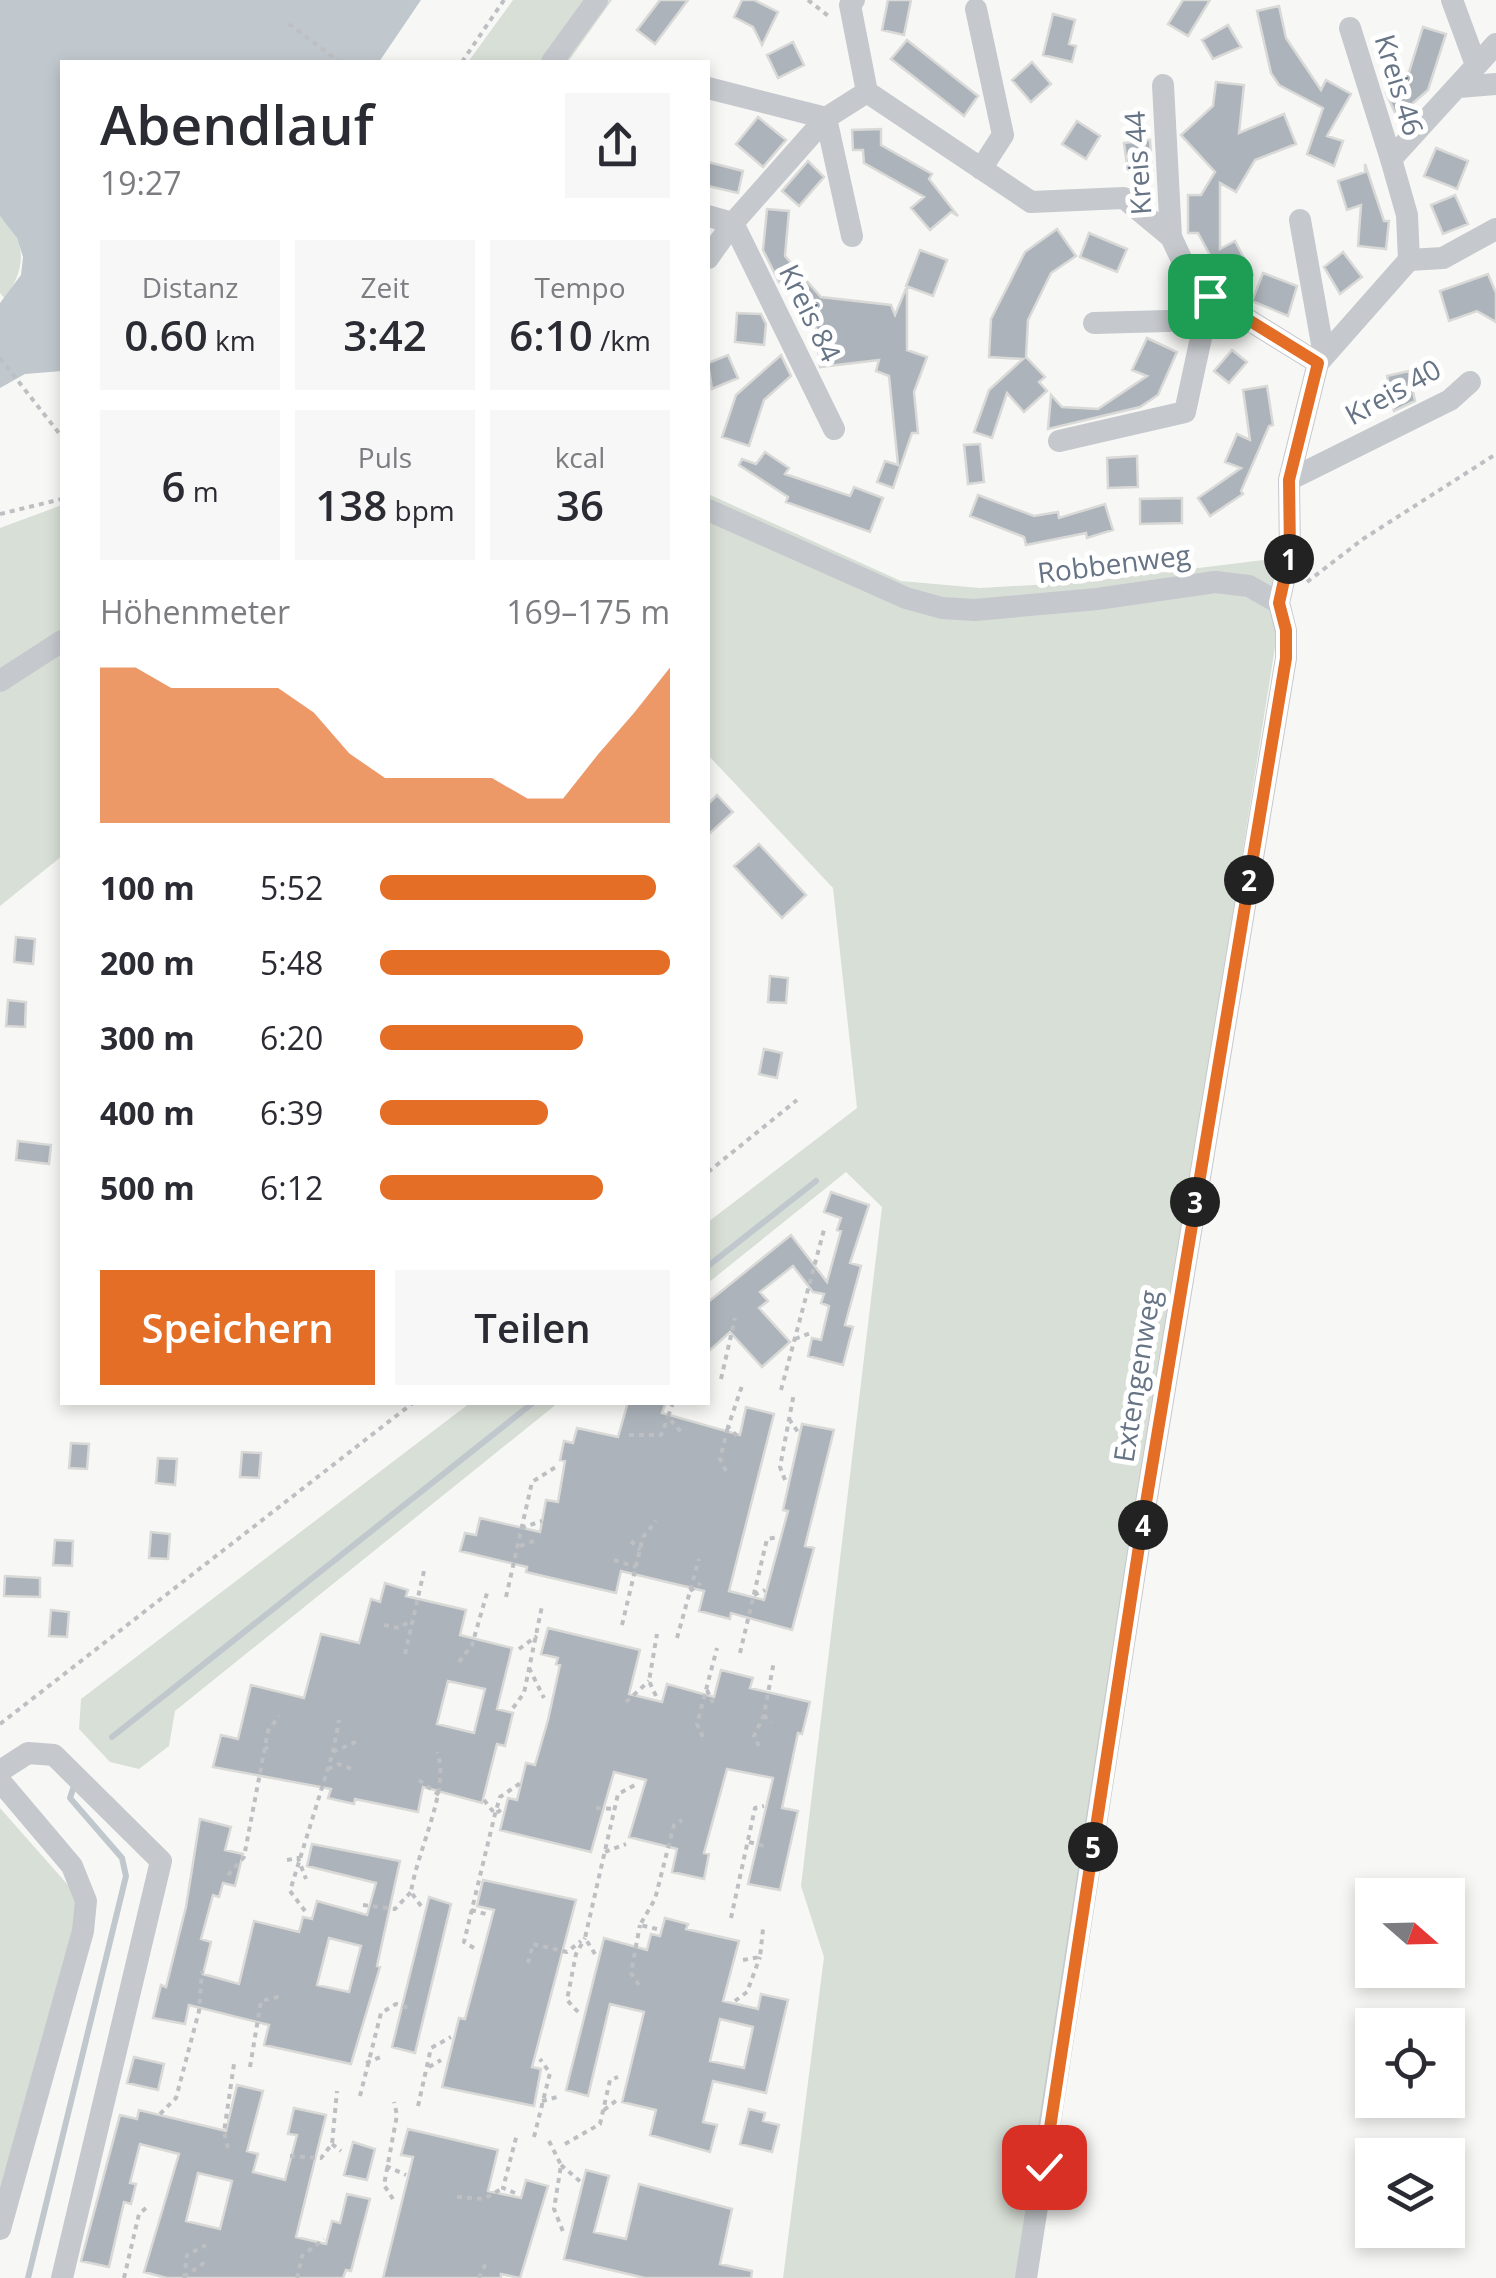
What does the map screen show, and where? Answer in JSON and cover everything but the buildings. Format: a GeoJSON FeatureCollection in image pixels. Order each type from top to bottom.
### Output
{"type":"FeatureCollection","features":[{"type":"Feature","properties":{"kind":"street"},"geometry":{"type":"LineString","coordinates":[[553,60],[598,0]]}},
{"type":"Feature","properties":{"kind":"street"},"geometry":{"type":"LineString","coordinates":[[1452,0],[1476,66]]}},
{"type":"Feature","properties":{"kind":"street"},"geometry":{"type":"LineString","coordinates":[[851,2],[866,92],[1031,202],[1124,198],[1171,236],[1188,273],[1210,296],[1321,359]]}},
{"type":"Feature","properties":{"kind":"street"},"geometry":{"type":"LineString","coordinates":[[976,9],[1004,135],[981,169]]}},
{"type":"Feature","properties":{"kind":"street","name":"Kreis 46"},"geometry":{"type":"LineString","coordinates":[[1350,28],[1408,215],[1409,260]]}},
{"type":"Feature","properties":{"kind":"street"},"geometry":{"type":"LineString","coordinates":[[1392,159],[1496,44]]}},
{"type":"Feature","properties":{"kind":"street"},"geometry":{"type":"LineString","coordinates":[[1459,87],[1496,84]]}},
{"type":"Feature","properties":{"kind":"street","name":"Kreis 44"},"geometry":{"type":"LineString","coordinates":[[1163,85],[1171,236]]}},
{"type":"Feature","properties":{"kind":"street"},"geometry":{"type":"LineString","coordinates":[[710,89],[826,118]]}},
{"type":"Feature","properties":{"kind":"street"},"geometry":{"type":"LineString","coordinates":[[710,255],[733,222],[826,118],[866,92]]}},
{"type":"Feature","properties":{"kind":"street"},"geometry":{"type":"LineString","coordinates":[[826,118],[852,236]]}},
{"type":"Feature","properties":{"kind":"street"},"geometry":{"type":"LineString","coordinates":[[710,216],[733,222]]}},
{"type":"Feature","properties":{"kind":"street"},"geometry":{"type":"LineString","coordinates":[[1279,603],[1290,553],[1289,480],[1321,359],[1300,220]]}},
{"type":"Feature","properties":{"kind":"street","name":"Kreis 84"},"geometry":{"type":"LineString","coordinates":[[733,222],[834,429]]}},
{"type":"Feature","properties":{"kind":"street"},"geometry":{"type":"LineString","coordinates":[[1321,359],[1409,260],[1443,258],[1496,228]]}},
{"type":"Feature","properties":{"kind":"street"},"geometry":{"type":"LineString","coordinates":[[1059,441],[1185,412],[1210,296]]}},
{"type":"Feature","properties":{"kind":"street"},"geometry":{"type":"LineString","coordinates":[[1094,323],[1204,320]]}},
{"type":"Feature","properties":{"kind":"street","name":"Kreis 40"},"geometry":{"type":"LineString","coordinates":[[1289,480],[1450,400],[1470,382]]}},
{"type":"Feature","properties":{"kind":"street","name":"Robbenweg"},"geometry":{"type":"LineString","coordinates":[[710,511],[906,598],[942,608],[974,610],[1062,602],[1216,582],[1249,586],[1279,603]]}},
{"type":"Feature","properties":{"kind":"street","name":"Extengenweg"},"geometry":{"type":"LineString","coordinates":[[1026,2278],[1144,1514],[1286,658],[1286,630],[1279,603]]}},
{"type":"Feature","properties":{"kind":"street"},"geometry":{"type":"LineString","coordinates":[[0,681],[60,642]]}},
{"type":"Feature","properties":{"kind":"street"},"geometry":{"type":"LineString","coordinates":[[0,1771],[28,1753],[54,1755],[161,1861],[62,2278]]}},
{"type":"Feature","properties":{"kind":"street"},"geometry":{"type":"LineString","coordinates":[[0,1782],[72,1866],[83,1888],[86,1913],[0,2230]]}},
{"type":"Feature","properties":{"kind":"path"},"geometry":{"type":"LineString","coordinates":[[463,60],[504,0]]}},
{"type":"Feature","properties":{"kind":"path"},"geometry":{"type":"LineString","coordinates":[[289,24],[337,60]]}},
{"type":"Feature","properties":{"kind":"path"},"geometry":{"type":"LineString","coordinates":[[0,358],[60,434]]}},
{"type":"Feature","properties":{"kind":"path"},"geometry":{"type":"LineString","coordinates":[[1279,603],[1363,539],[1496,454]]}},
{"type":"Feature","properties":{"kind":"path"},"geometry":{"type":"LineString","coordinates":[[0,514],[60,499]]}},
{"type":"Feature","properties":{"kind":"path"},"geometry":{"type":"LineString","coordinates":[[710,1170],[797,1100]]}},
{"type":"Feature","properties":{"kind":"path"},"geometry":{"type":"LineString","coordinates":[[781,1390],[825,1226]]}},
{"type":"Feature","properties":{"kind":"path"},"geometry":{"type":"LineString","coordinates":[[721,1379],[735,1318]]}},
{"type":"Feature","properties":{"kind":"path"},"geometry":{"type":"LineString","coordinates":[[795,1339],[812,1332]]}},
{"type":"Feature","properties":{"kind":"path"},"geometry":{"type":"LineString","coordinates":[[726,1471],[720,1459],[742,1383]]}},
{"type":"Feature","properties":{"kind":"path"},"geometry":{"type":"LineString","coordinates":[[785,1480],[780,1466],[794,1392]]}},
{"type":"Feature","properties":{"kind":"path"},"geometry":{"type":"LineString","coordinates":[[0,1724],[410,1405]]}},
{"type":"Feature","properties":{"kind":"path"},"geometry":{"type":"LineString","coordinates":[[629,1434],[661,1435],[672,1405]]}},
{"type":"Feature","properties":{"kind":"path"},"geometry":{"type":"LineString","coordinates":[[668,1417],[682,1433]]}},
{"type":"Feature","properties":{"kind":"path"},"geometry":{"type":"LineString","coordinates":[[789,1419],[800,1435]]}},
{"type":"Feature","properties":{"kind":"path"},"geometry":{"type":"LineString","coordinates":[[728,1426],[737,1436]]}},
{"type":"Feature","properties":{"kind":"path"},"geometry":{"type":"LineString","coordinates":[[506,1597],[532,1482],[559,1465]]}},
{"type":"Feature","properties":{"kind":"path"},"geometry":{"type":"LineString","coordinates":[[521,1528],[542,1521]]}},
{"type":"Feature","properties":{"kind":"path"},"geometry":{"type":"LineString","coordinates":[[622,1626],[643,1538],[656,1521]]}},
{"type":"Feature","properties":{"kind":"path"},"geometry":{"type":"LineString","coordinates":[[740,1653],[767,1540],[778,1537]]}},
{"type":"Feature","properties":{"kind":"path"},"geometry":{"type":"LineString","coordinates":[[517,1547],[534,1541]]}},
{"type":"Feature","properties":{"kind":"path"},"geometry":{"type":"LineString","coordinates":[[631,1542],[640,1550]]}},
{"type":"Feature","properties":{"kind":"path"},"geometry":{"type":"LineString","coordinates":[[678,1638],[699,1558]]}},
{"type":"Feature","properties":{"kind":"path"},"geometry":{"type":"LineString","coordinates":[[614,1560],[636,1568]]}},
{"type":"Feature","properties":{"kind":"path"},"geometry":{"type":"LineString","coordinates":[[405,1654],[424,1572]]}},
{"type":"Feature","properties":{"kind":"path"},"geometry":{"type":"LineString","coordinates":[[690,1591],[701,1583]]}},
{"type":"Feature","properties":{"kind":"path"},"geometry":{"type":"LineString","coordinates":[[754,1595],[765,1590]]}},
{"type":"Feature","properties":{"kind":"path"},"geometry":{"type":"LineString","coordinates":[[459,1662],[472,1645],[487,1593]]}},
{"type":"Feature","properties":{"kind":"path"},"geometry":{"type":"LineString","coordinates":[[513,1708],[524,1693],[542,1606]]}},
{"type":"Feature","properties":{"kind":"path"},"geometry":{"type":"LineString","coordinates":[[384,1624],[399,1628],[413,1619]]}},
{"type":"Feature","properties":{"kind":"path"},"geometry":{"type":"LineString","coordinates":[[656,1696],[649,1681],[658,1634]]}},
{"type":"Feature","properties":{"kind":"path"},"geometry":{"type":"LineString","coordinates":[[519,1649],[537,1636]]}},
{"type":"Feature","properties":{"kind":"path"},"geometry":{"type":"LineString","coordinates":[[703,1738],[697,1724],[717,1648]]}},
{"type":"Feature","properties":{"kind":"path"},"geometry":{"type":"LineString","coordinates":[[759,1746],[754,1736],[764,1715],[774,1661]]}},
{"type":"Feature","properties":{"kind":"path"},"geometry":{"type":"LineString","coordinates":[[530,1668],[544,1698]]}},
{"type":"Feature","properties":{"kind":"path"},"geometry":{"type":"LineString","coordinates":[[626,1702],[649,1681]]}},
{"type":"Feature","properties":{"kind":"path"},"geometry":{"type":"LineString","coordinates":[[706,1690],[713,1703]]}},
{"type":"Feature","properties":{"kind":"path"},"geometry":{"type":"LineString","coordinates":[[764,1715],[771,1722]]}},
{"type":"Feature","properties":{"kind":"path"},"geometry":{"type":"LineString","coordinates":[[228,1875],[244,1857],[268,1731],[279,1716]]}},
{"type":"Feature","properties":{"kind":"path"},"geometry":{"type":"LineString","coordinates":[[306,1910],[290,1891],[333,1752],[339,1720]]}},
{"type":"Feature","properties":{"kind":"path"},"geometry":{"type":"LineString","coordinates":[[333,1752],[358,1741]]}},
{"type":"Feature","properties":{"kind":"path"},"geometry":{"type":"LineString","coordinates":[[264,1750],[272,1744]]}},
{"type":"Feature","properties":{"kind":"path"},"geometry":{"type":"LineString","coordinates":[[364,1906],[395,1909],[411,1892],[416,1856],[444,1769],[437,1752]]}},
{"type":"Feature","properties":{"kind":"path"},"geometry":{"type":"LineString","coordinates":[[328,1769],[339,1764],[354,1770]]}},
{"type":"Feature","properties":{"kind":"path"},"geometry":{"type":"LineString","coordinates":[[418,1780],[438,1794]]}},
{"type":"Feature","properties":{"kind":"path"},"geometry":{"type":"LineString","coordinates":[[474,1948],[464,1942],[495,1814],[500,1797],[522,1782]]}},
{"type":"Feature","properties":{"kind":"path"},"geometry":{"type":"LineString","coordinates":[[578,2012],[567,2000],[576,1954],[585,1938],[618,1794],[635,1785]]}},
{"type":"Feature","properties":{"kind":"path"},"geometry":{"type":"LineString","coordinates":[[484,1800],[495,1814]]}},
{"type":"Feature","properties":{"kind":"path"},"geometry":{"type":"LineString","coordinates":[[730,1918],[755,1808],[764,1806]]}},
{"type":"Feature","properties":{"kind":"path"},"geometry":{"type":"LineString","coordinates":[[596,1808],[615,1809]]}},
{"type":"Feature","properties":{"kind":"path"},"geometry":{"type":"LineString","coordinates":[[495,1814],[502,1809]]}},
{"type":"Feature","properties":{"kind":"path"},"geometry":{"type":"LineString","coordinates":[[639,1985],[631,1973],[640,1924],[655,1899],[674,1825],[682,1820]]}},
{"type":"Feature","properties":{"kind":"path"},"geometry":{"type":"LineString","coordinates":[[749,1842],[764,1846]]}},
{"type":"Feature","properties":{"kind":"path"},"geometry":{"type":"LineString","coordinates":[[605,1852],[626,1844]]}},
{"type":"Feature","properties":{"kind":"path"},"geometry":{"type":"LineString","coordinates":[[286,1860],[298,1858]]}},
{"type":"Feature","properties":{"kind":"path"},"geometry":{"type":"LineString","coordinates":[[298,1858],[306,1879]]}},
{"type":"Feature","properties":{"kind":"path"},"geometry":{"type":"LineString","coordinates":[[411,1892],[421,1906]]}},
{"type":"Feature","properties":{"kind":"path"},"geometry":{"type":"LineString","coordinates":[[470,1910],[486,1914]]}},
{"type":"Feature","properties":{"kind":"path"},"geometry":{"type":"LineString","coordinates":[[640,1924],[657,1928]]}},
{"type":"Feature","properties":{"kind":"path"},"geometry":{"type":"LineString","coordinates":[[734,2001],[747,1992],[760,1957],[764,1930]]}},
{"type":"Feature","properties":{"kind":"path"},"geometry":{"type":"LineString","coordinates":[[585,1938],[595,1954]]}},
{"type":"Feature","properties":{"kind":"path"},"geometry":{"type":"LineString","coordinates":[[528,1963],[533,1944],[567,1952],[585,1938]]}},
{"type":"Feature","properties":{"kind":"path"},"geometry":{"type":"LineString","coordinates":[[743,1960],[760,1957]]}},
{"type":"Feature","properties":{"kind":"path"},"geometry":{"type":"LineString","coordinates":[[160,2114],[176,2098],[182,2080],[199,2011],[202,1971]]}},
{"type":"Feature","properties":{"kind":"path"},"geometry":{"type":"LineString","coordinates":[[250,2067],[261,2001],[282,1996]]}},
{"type":"Feature","properties":{"kind":"path"},"geometry":{"type":"LineString","coordinates":[[360,2096],[381,2013],[396,2004],[409,2008]]}},
{"type":"Feature","properties":{"kind":"path"},"geometry":{"type":"LineString","coordinates":[[418,2106],[431,2048],[451,2037]]}},
{"type":"Feature","properties":{"kind":"path"},"geometry":{"type":"LineString","coordinates":[[366,2062],[383,2056]]}},
{"type":"Feature","properties":{"kind":"path"},"geometry":{"type":"LineString","coordinates":[[534,2136],[550,2073],[540,2059]]}},
{"type":"Feature","properties":{"kind":"path"},"geometry":{"type":"LineString","coordinates":[[429,2067],[441,2060]]}},
{"type":"Feature","properties":{"kind":"path"},"geometry":{"type":"LineString","coordinates":[[228,2148],[224,2132],[234,2064]]}},
{"type":"Feature","properties":{"kind":"path"},"geometry":{"type":"LineString","coordinates":[[565,2144],[600,2124],[610,2080],[618,2077]]}},
{"type":"Feature","properties":{"kind":"path"},"geometry":{"type":"LineString","coordinates":[[290,2156],[322,2158],[332,2144],[337,2091]]}},
{"type":"Feature","properties":{"kind":"path"},"geometry":{"type":"LineString","coordinates":[[542,2101],[560,2096]]}},
{"type":"Feature","properties":{"kind":"path"},"geometry":{"type":"LineString","coordinates":[[604,2110],[616,2100]]}},
{"type":"Feature","properties":{"kind":"path"},"geometry":{"type":"LineString","coordinates":[[392,2200],[384,2185],[397,2114],[394,2102]]}},
{"type":"Feature","properties":{"kind":"path"},"geometry":{"type":"LineString","coordinates":[[457,2197],[484,2199],[503,2188],[516,2134]]}},
{"type":"Feature","properties":{"kind":"path"},"geometry":{"type":"LineString","coordinates":[[549,2141],[561,2166],[582,2183]]}},
{"type":"Feature","properties":{"kind":"path"},"geometry":{"type":"LineString","coordinates":[[332,2144],[340,2151]]}},
{"type":"Feature","properties":{"kind":"path"},"geometry":{"type":"LineString","coordinates":[[386,2166],[406,2175]]}},
{"type":"Feature","properties":{"kind":"path"},"geometry":{"type":"LineString","coordinates":[[561,2166],[554,2209],[564,2234]]}},
{"type":"Feature","properties":{"kind":"path"},"geometry":{"type":"LineString","coordinates":[[503,2188],[516,2193]]}},
{"type":"Feature","properties":{"kind":"path"},"geometry":{"type":"LineString","coordinates":[[124,2278],[139,2214],[147,2206]]}},
{"type":"Feature","properties":{"kind":"path"},"geometry":{"type":"LineString","coordinates":[[297,2278],[302,2256],[324,2239]]}},
{"type":"Feature","properties":{"kind":"path"},"geometry":{"type":"LineString","coordinates":[[184,2278],[187,2255],[206,2244]]}},
{"type":"Feature","properties":{"kind":"path"},"geometry":{"type":"LineString","coordinates":[[184,2278],[208,2260]]}},
{"type":"Feature","properties":{"kind":"path"},"geometry":{"type":"LineString","coordinates":[[479,2278],[486,2263]]}},
{"type":"Feature","properties":{"kind":"shaded area"},"geometry":{"type":"Polygon","coordinates":[[[0,0],[421,0],[380,60],[60,60],[60,371],[25,374],[0,388],[0,303],[21,275],[23,257],[17,238],[0,216],[0,0]]]}},
{"type":"Feature","properties":{"kind":"shaded area"},"geometry":{"type":"Polygon","coordinates":[[[513,0],[612,0],[569,60],[469,60],[513,0]]]}},
{"type":"Feature","properties":{"kind":"shaded area"},"geometry":{"type":"Polygon","coordinates":[[[0,216],[16,236],[21,256],[17,277],[5,299],[0,293],[0,216]]]}},
{"type":"Feature","properties":{"kind":"shaded area"},"geometry":{"type":"Polygon","coordinates":[[[710,495],[901,581],[980,588],[1084,582],[1273,559],[1278,628],[1017,2278],[783,2278],[824,1957],[801,1886],[882,1207],[846,1172],[710,1281],[710,1220],[857,1108],[833,888],[710,757],[710,495]]]}},
{"type":"Feature","properties":{"kind":"shaded area"},"geometry":{"type":"Polygon","coordinates":[[[60,506],[60,858],[0,906],[0,528],[60,506]]]}},
{"type":"Feature","properties":{"kind":"shaded area"},"geometry":{"type":"Polygon","coordinates":[[[467,1405],[556,1405],[175,1711],[169,1746],[139,1769],[110,1762],[79,1729],[81,1699],[467,1405]]]}},
{"type":"Feature","properties":{"kind":"shaded area"},"geometry":{"type":"Polygon","coordinates":[[[0,1808],[75,1893],[79,1916],[0,2206],[0,1808]]]}},
{"type":"Feature","properties":{"kind":"waterway"},"geometry":{"type":"LineString","coordinates":[[710,1264],[816,1181]]}},
{"type":"Feature","properties":{"kind":"waterway"},"geometry":{"type":"LineString","coordinates":[[112,1737],[530,1405]]}},
{"type":"Feature","properties":{"kind":"waterway"},"geometry":{"type":"LineString","coordinates":[[28,2278],[126,1876],[122,1858],[70,1798],[74,1786]]}},
{"type":"Feature","properties":{"kind":"route"},"geometry":{"type":"LineString","coordinates":[[1044,2167],[1141,1533],[1286,658],[1286,630],[1279,603],[1290,553],[1289,480],[1318,363],[1210,296]]}}]}
